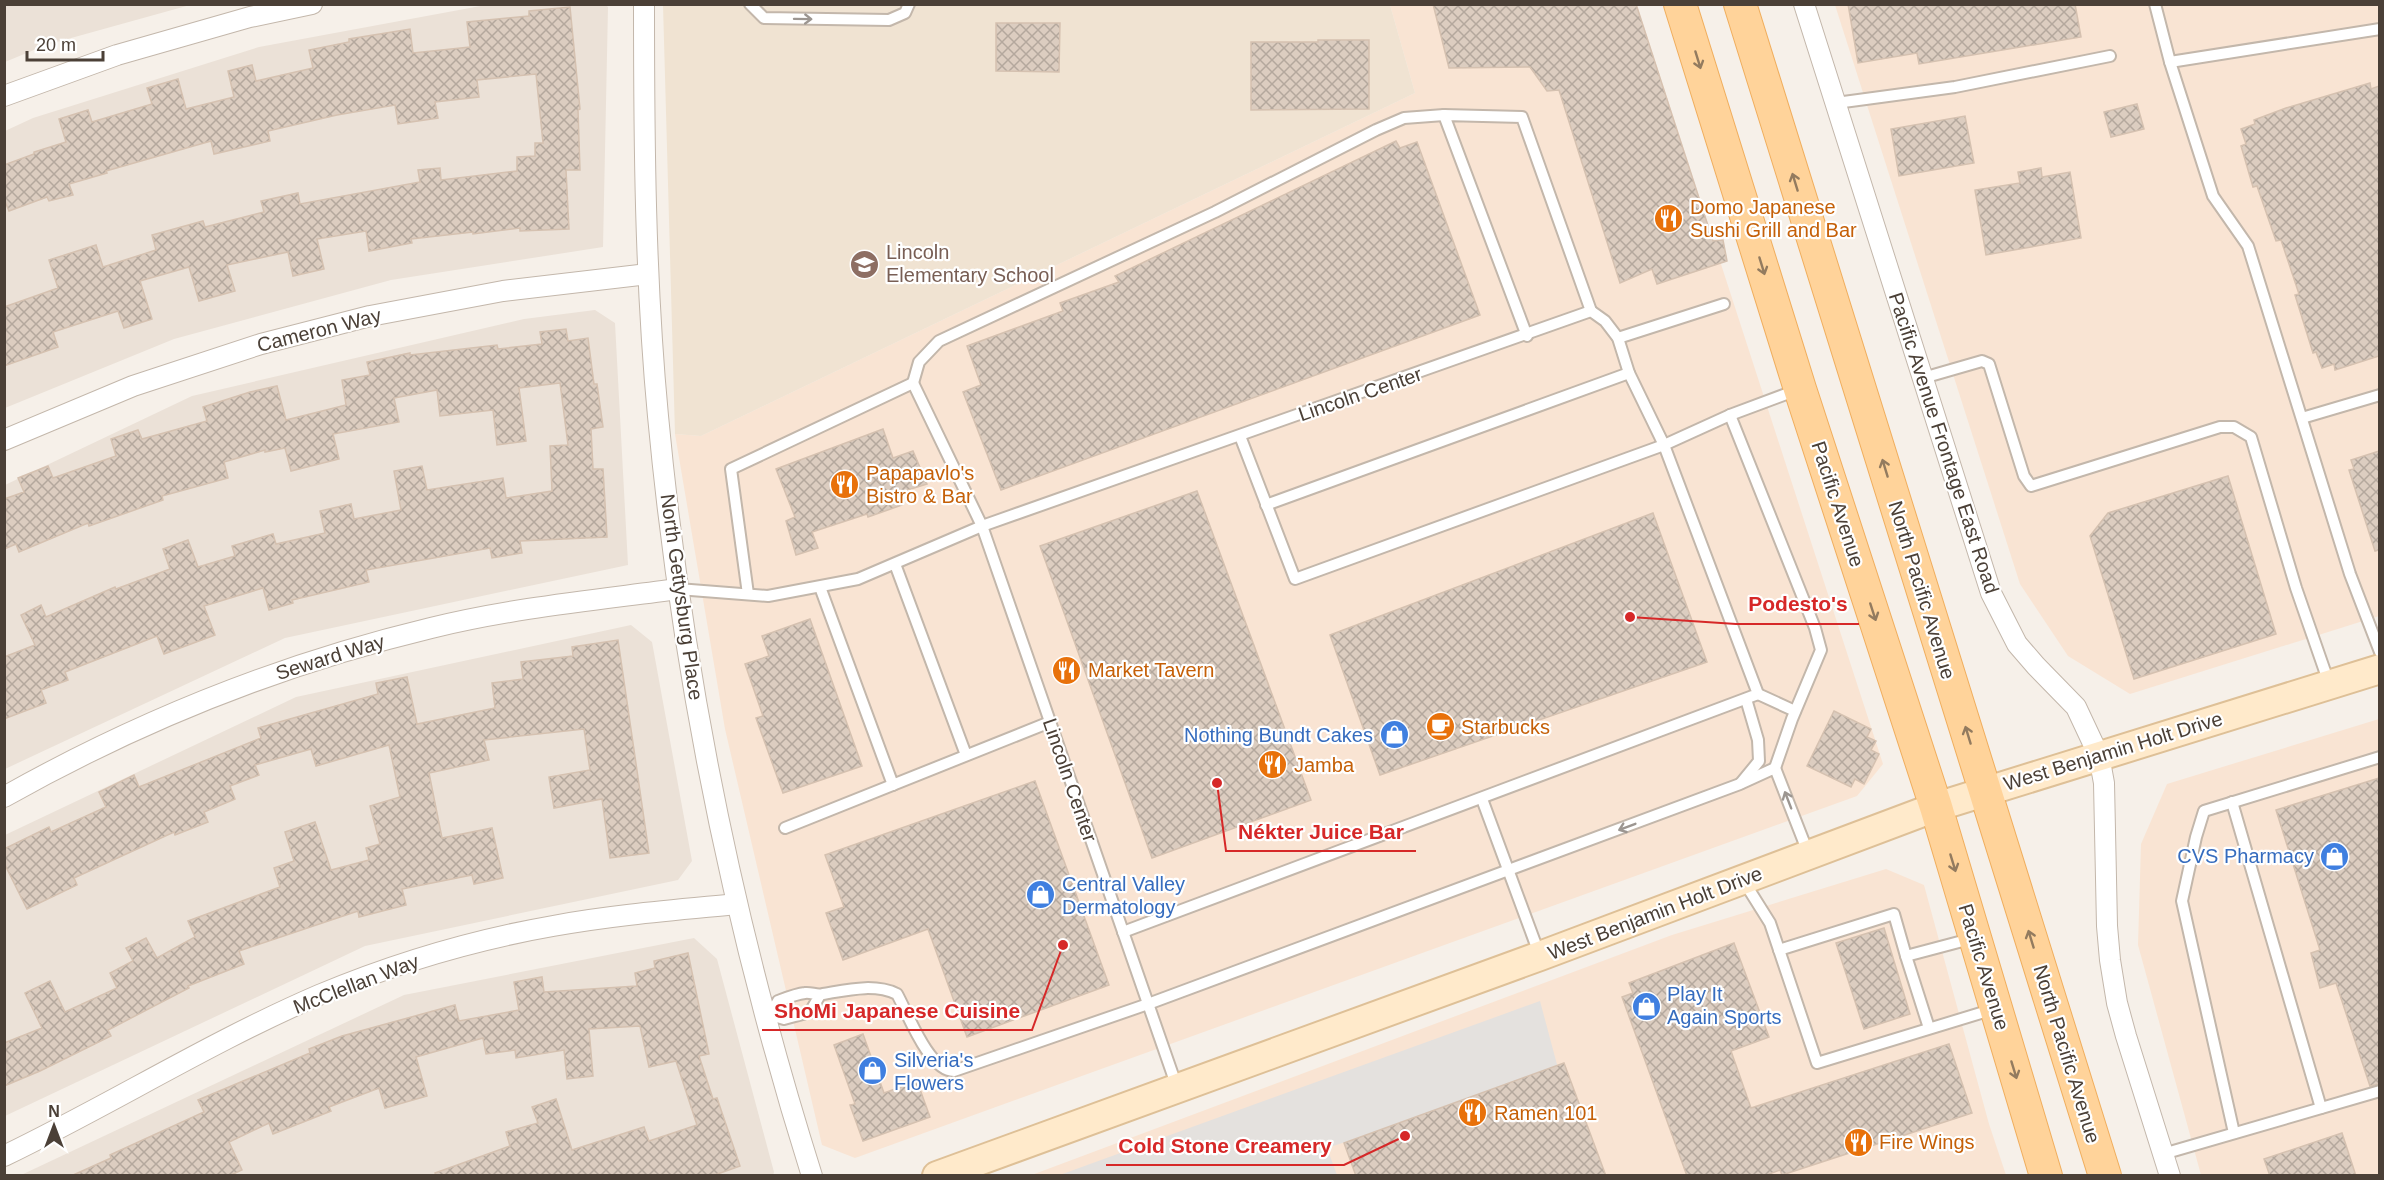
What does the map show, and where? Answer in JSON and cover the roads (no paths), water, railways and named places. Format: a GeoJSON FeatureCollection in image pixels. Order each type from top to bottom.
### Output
{"type":"FeatureCollection","features":[{"type":"Feature","properties":{"kind":"main road","name":"Pacific Avenue"},"geometry":{"type":"LineString","coordinates":[[1680,4],[1800,388],[1935,807],[2046,1176]]}},
{"type":"Feature","properties":{"kind":"main road","name":"North Pacific Avenue"},"geometry":{"type":"LineString","coordinates":[[1740,4],[2105,1176]]}},
{"type":"Feature","properties":{"kind":"main road","name":"West Benjamin Holt Drive"},"geometry":{"type":"LineString","coordinates":[[937,1176],[1540,956],[1935,807],[2379,669]]}},
{"type":"Feature","properties":{"kind":"street"},"geometry":{"type":"LineString","coordinates":[[4,96],[117,55],[250,17],[312,4]]}},
{"type":"Feature","properties":{"kind":"street","name":"North Gettysburg Place"},"geometry":{"type":"LineString","coordinates":[[644,4],[648,274],[658,417],[678,589],[723,847],[812,1176]]}},
{"type":"Feature","properties":{"kind":"street","name":"Pacific Avenue Frontage East Road"},"geometry":{"type":"LineString","coordinates":[[1804,4],[1991,593],[2018,644],[2076,707],[2099,756],[2104,783],[2107,926],[2117,1003],[2170,1176]]}},
{"type":"Feature","properties":{"kind":"street","name":"Cameron Way"},"geometry":{"type":"LineString","coordinates":[[4,440],[133,386],[283,338],[370,316],[503,291],[648,274]]}},
{"type":"Feature","properties":{"kind":"street","name":"Seward Way"},"geometry":{"type":"LineString","coordinates":[[4,797],[92,750],[170,714],[304,662],[431,628],[516,611],[678,589]]}},
{"type":"Feature","properties":{"kind":"street","name":"McClellan Way"},"geometry":{"type":"LineString","coordinates":[[4,1156],[64,1127],[218,1042],[320,995],[396,966],[460,947],[552,926],[646,913],[737,904]]}},
{"type":"Feature","properties":{"kind":"lane"},"geometry":{"type":"LineString","coordinates":[[750,4],[764,18],[889,20],[905,13],[909,4]]}},
{"type":"Feature","properties":{"kind":"lane"},"geometry":{"type":"LineString","coordinates":[[2155,4],[2170,62],[2214,195],[2248,246],[2350,574],[2379,652]]}},
{"type":"Feature","properties":{"kind":"lane"},"geometry":{"type":"LineString","coordinates":[[2170,62],[2379,29]]}},
{"type":"Feature","properties":{"kind":"lane"},"geometry":{"type":"LineString","coordinates":[[1836,103],[1956,87],[2110,56]]}},
{"type":"Feature","properties":{"kind":"lane"},"geometry":{"type":"LineString","coordinates":[[1444,116],[1527,336]]}},
{"type":"Feature","properties":{"kind":"lane"},"geometry":{"type":"LineString","coordinates":[[982,526],[913,383],[919,362],[939,341],[1215,212],[1376,130],[1412,117],[1522,117],[1591,312],[1605,321],[1618,338],[1629,373],[1664,445],[1758,694],[1795,711]]}},
{"type":"Feature","properties":{"kind":"lane"},"geometry":{"type":"LineString","coordinates":[[1618,338],[1724,304]]}},
{"type":"Feature","properties":{"kind":"lane","name":"Lincoln Center"},"geometry":{"type":"LineString","coordinates":[[678,589],[768,596],[858,579],[982,526],[1591,312]]}},
{"type":"Feature","properties":{"kind":"lane"},"geometry":{"type":"LineString","coordinates":[[1923,378],[1982,361],[1989,364],[2024,476],[2031,486],[2220,427],[2234,427],[2251,437],[2296,588],[2329,684]]}},
{"type":"Feature","properties":{"kind":"lane"},"geometry":{"type":"LineString","coordinates":[[1266,505],[1629,373]]}},
{"type":"Feature","properties":{"kind":"lane"},"geometry":{"type":"LineString","coordinates":[[748,594],[731,469],[913,383]]}},
{"type":"Feature","properties":{"kind":"lane"},"geometry":{"type":"LineString","coordinates":[[1240,436],[1295,579],[1664,445],[1730,415],[1800,388]]}},
{"type":"Feature","properties":{"kind":"lane"},"geometry":{"type":"LineString","coordinates":[[2302,418],[2379,395]]}},
{"type":"Feature","properties":{"kind":"lane"},"geometry":{"type":"LineString","coordinates":[[1730,415],[1815,628],[1821,650],[1795,711],[1775,768],[1809,855]]}},
{"type":"Feature","properties":{"kind":"lane","name":"Lincoln Center"},"geometry":{"type":"LineString","coordinates":[[982,526],[1177,1088]]}},
{"type":"Feature","properties":{"kind":"lane"},"geometry":{"type":"LineString","coordinates":[[895,564],[966,755]]}},
{"type":"Feature","properties":{"kind":"lane"},"geometry":{"type":"LineString","coordinates":[[819,587],[893,785]]}},
{"type":"Feature","properties":{"kind":"lane"},"geometry":{"type":"LineString","coordinates":[[1123,932],[1758,694]]}},
{"type":"Feature","properties":{"kind":"lane"},"geometry":{"type":"LineString","coordinates":[[1740,784],[1760,761],[1758,740],[1746,699]]}},
{"type":"Feature","properties":{"kind":"lane"},"geometry":{"type":"LineString","coordinates":[[785,828],[1050,722]]}},
{"type":"Feature","properties":{"kind":"lane"},"geometry":{"type":"LineString","coordinates":[[2234,1133],[2182,901],[2204,811],[2379,757]]}},
{"type":"Feature","properties":{"kind":"lane"},"geometry":{"type":"LineString","coordinates":[[820,995],[810,1012],[784,1019],[768,1015],[778,1001],[807,992],[820,995],[840,990],[877,988],[897,994],[929,1054],[947,1071],[954,1071],[1148,1004],[1509,872],[1740,784],[1775,768]]}},
{"type":"Feature","properties":{"kind":"lane"},"geometry":{"type":"LineString","coordinates":[[1482,799],[1540,956]]}},
{"type":"Feature","properties":{"kind":"lane"},"geometry":{"type":"LineString","coordinates":[[2232,802],[2321,1108]]}},
{"type":"Feature","properties":{"kind":"lane"},"geometry":{"type":"LineString","coordinates":[[1743,879],[1770,923],[1817,1063],[1996,1008]]}},
{"type":"Feature","properties":{"kind":"lane"},"geometry":{"type":"LineString","coordinates":[[1779,950],[1893,914],[1929,1028]]}},
{"type":"Feature","properties":{"kind":"lane"},"geometry":{"type":"LineString","coordinates":[[1906,956],[1974,938]]}},
{"type":"Feature","properties":{"kind":"lane"},"geometry":{"type":"LineString","coordinates":[[2163,1154],[2379,1091]]}},
{"type":"Feature","properties":{"kind":"place","name":"Domo Japanese Sushi Grill and Bar"},"geometry":{"type":"Point","coordinates":[1669,218]}},
{"type":"Feature","properties":{"kind":"place","name":"Lincoln Elementary School"},"geometry":{"type":"Point","coordinates":[865,264]}},
{"type":"Feature","properties":{"kind":"place","name":"Papapavlo's Bistro & Bar"},"geometry":{"type":"Point","coordinates":[845,485]}},
{"type":"Feature","properties":{"kind":"place","name":"Podesto's"},"geometry":{"type":"Point","coordinates":[1630,617]}},
{"type":"Feature","properties":{"kind":"place","name":"Market Tavern"},"geometry":{"type":"Point","coordinates":[1067,670]}},
{"type":"Feature","properties":{"kind":"place","name":"Starbucks"},"geometry":{"type":"Point","coordinates":[1440,727]}},
{"type":"Feature","properties":{"kind":"place","name":"Nothing Bundt Cakes"},"geometry":{"type":"Point","coordinates":[1394,735]}},
{"type":"Feature","properties":{"kind":"place","name":"Jamba"},"geometry":{"type":"Point","coordinates":[1273,765]}},
{"type":"Feature","properties":{"kind":"place","name":"Nékter Juice Bar"},"geometry":{"type":"Point","coordinates":[1217,783]}},
{"type":"Feature","properties":{"kind":"place","name":"CVS Pharmacy"},"geometry":{"type":"Point","coordinates":[2335,856]}},
{"type":"Feature","properties":{"kind":"place","name":"Central Valley Dermatology"},"geometry":{"type":"Point","coordinates":[1041,895]}},
{"type":"Feature","properties":{"kind":"place","name":"ShoMi Japanese Cuisine"},"geometry":{"type":"Point","coordinates":[1063,945]}},
{"type":"Feature","properties":{"kind":"place","name":"Play It Again Sports"},"geometry":{"type":"Point","coordinates":[1646,1006]}},
{"type":"Feature","properties":{"kind":"place","name":"Silveria's Flowers"},"geometry":{"type":"Point","coordinates":[873,1071]}},
{"type":"Feature","properties":{"kind":"place","name":"Ramen 101"},"geometry":{"type":"Point","coordinates":[1473,1113]}},
{"type":"Feature","properties":{"kind":"place","name":"Cold Stone Creamery"},"geometry":{"type":"Point","coordinates":[1405,1136]}},
{"type":"Feature","properties":{"kind":"place","name":"Fire Wings"},"geometry":{"type":"Point","coordinates":[1858,1142]}}]}
